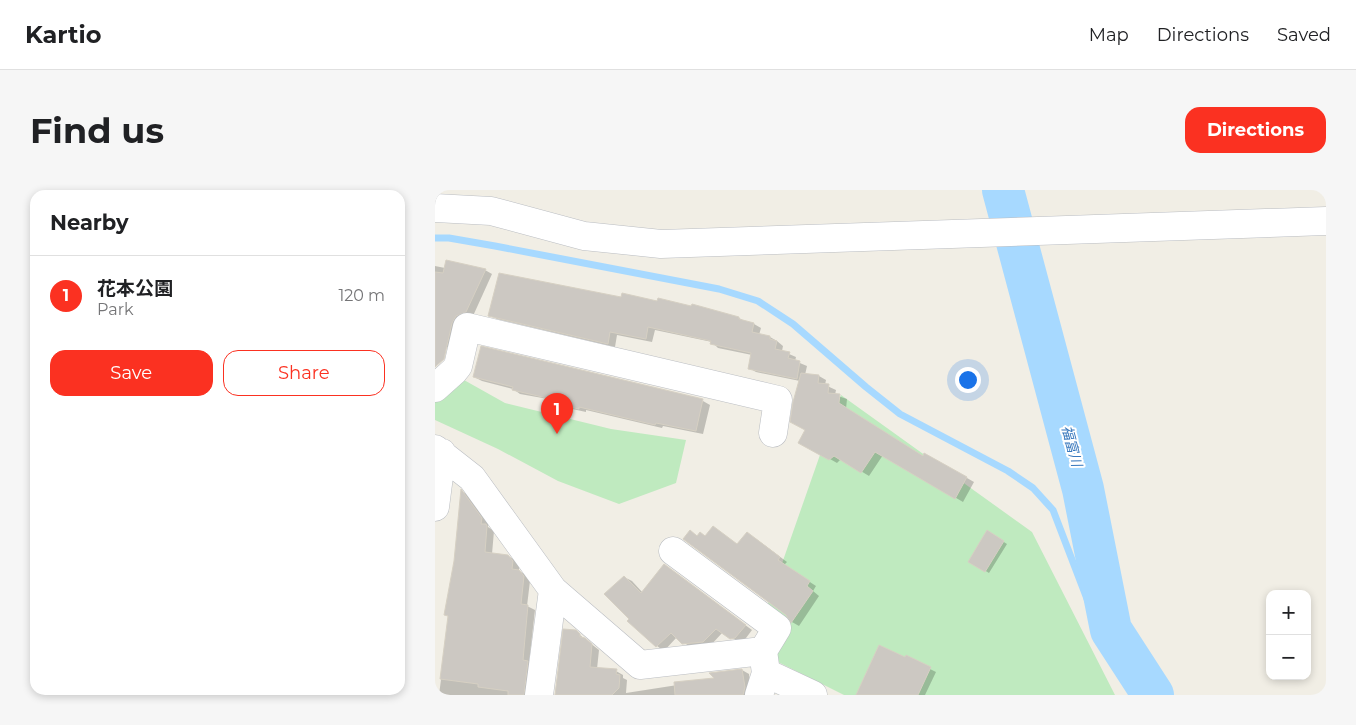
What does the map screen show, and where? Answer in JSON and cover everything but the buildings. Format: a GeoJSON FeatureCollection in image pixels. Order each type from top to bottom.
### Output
{"type":"FeatureCollection","features":[{"type":"Feature","properties":{"kind":"street"},"geometry":{"type":"LineString","coordinates":[[435,208],[491,211],[584,236],[661,244],[1326,221]]}},
{"type":"Feature","properties":{"kind":"street"},"geometry":{"type":"LineString","coordinates":[[441,382],[458,366],[467,327],[778,400],[773,433]]}},
{"type":"Feature","properties":{"kind":"street"},"geometry":{"type":"LineString","coordinates":[[435,507],[438,451]]}},
{"type":"Feature","properties":{"kind":"street"},"geometry":{"type":"LineString","coordinates":[[438,451],[472,478],[553,590],[640,666],[762,673],[813,695]]}},
{"type":"Feature","properties":{"kind":"street"},"geometry":{"type":"LineString","coordinates":[[673,551],[777,628],[762,673]]}},
{"type":"Feature","properties":{"kind":"street"},"geometry":{"type":"LineString","coordinates":[[539,695],[553,590]]}},
{"type":"Feature","properties":{"kind":"green space"},"geometry":{"type":"Polygon","coordinates":[[[439,366],[505,403],[611,429],[686,440],[676,483],[619,504],[558,481],[498,449],[435,420],[435,383],[439,366]]]}},
{"type":"Feature","properties":{"kind":"green space"},"geometry":{"type":"Polygon","coordinates":[[[841,395],[1032,532],[1115,695],[844,695],[752,649],[841,395]]]}},
{"type":"Feature","properties":{"kind":"waterway","name":"福富川"},"geometry":{"type":"LineString","coordinates":[[1003,190],[1083,489],[1111,630],[1153,695]]}},
{"type":"Feature","properties":{"kind":"waterway"},"geometry":{"type":"LineString","coordinates":[[435,238],[449,238],[495,246],[719,289],[758,301],[793,324],[900,414],[1008,471],[1033,488],[1053,510],[1089,604],[1111,630]]}},
{"type":"Feature","properties":{"kind":"place","name":"花本公園"},"geometry":{"type":"Point","coordinates":[557,434]}}]}
